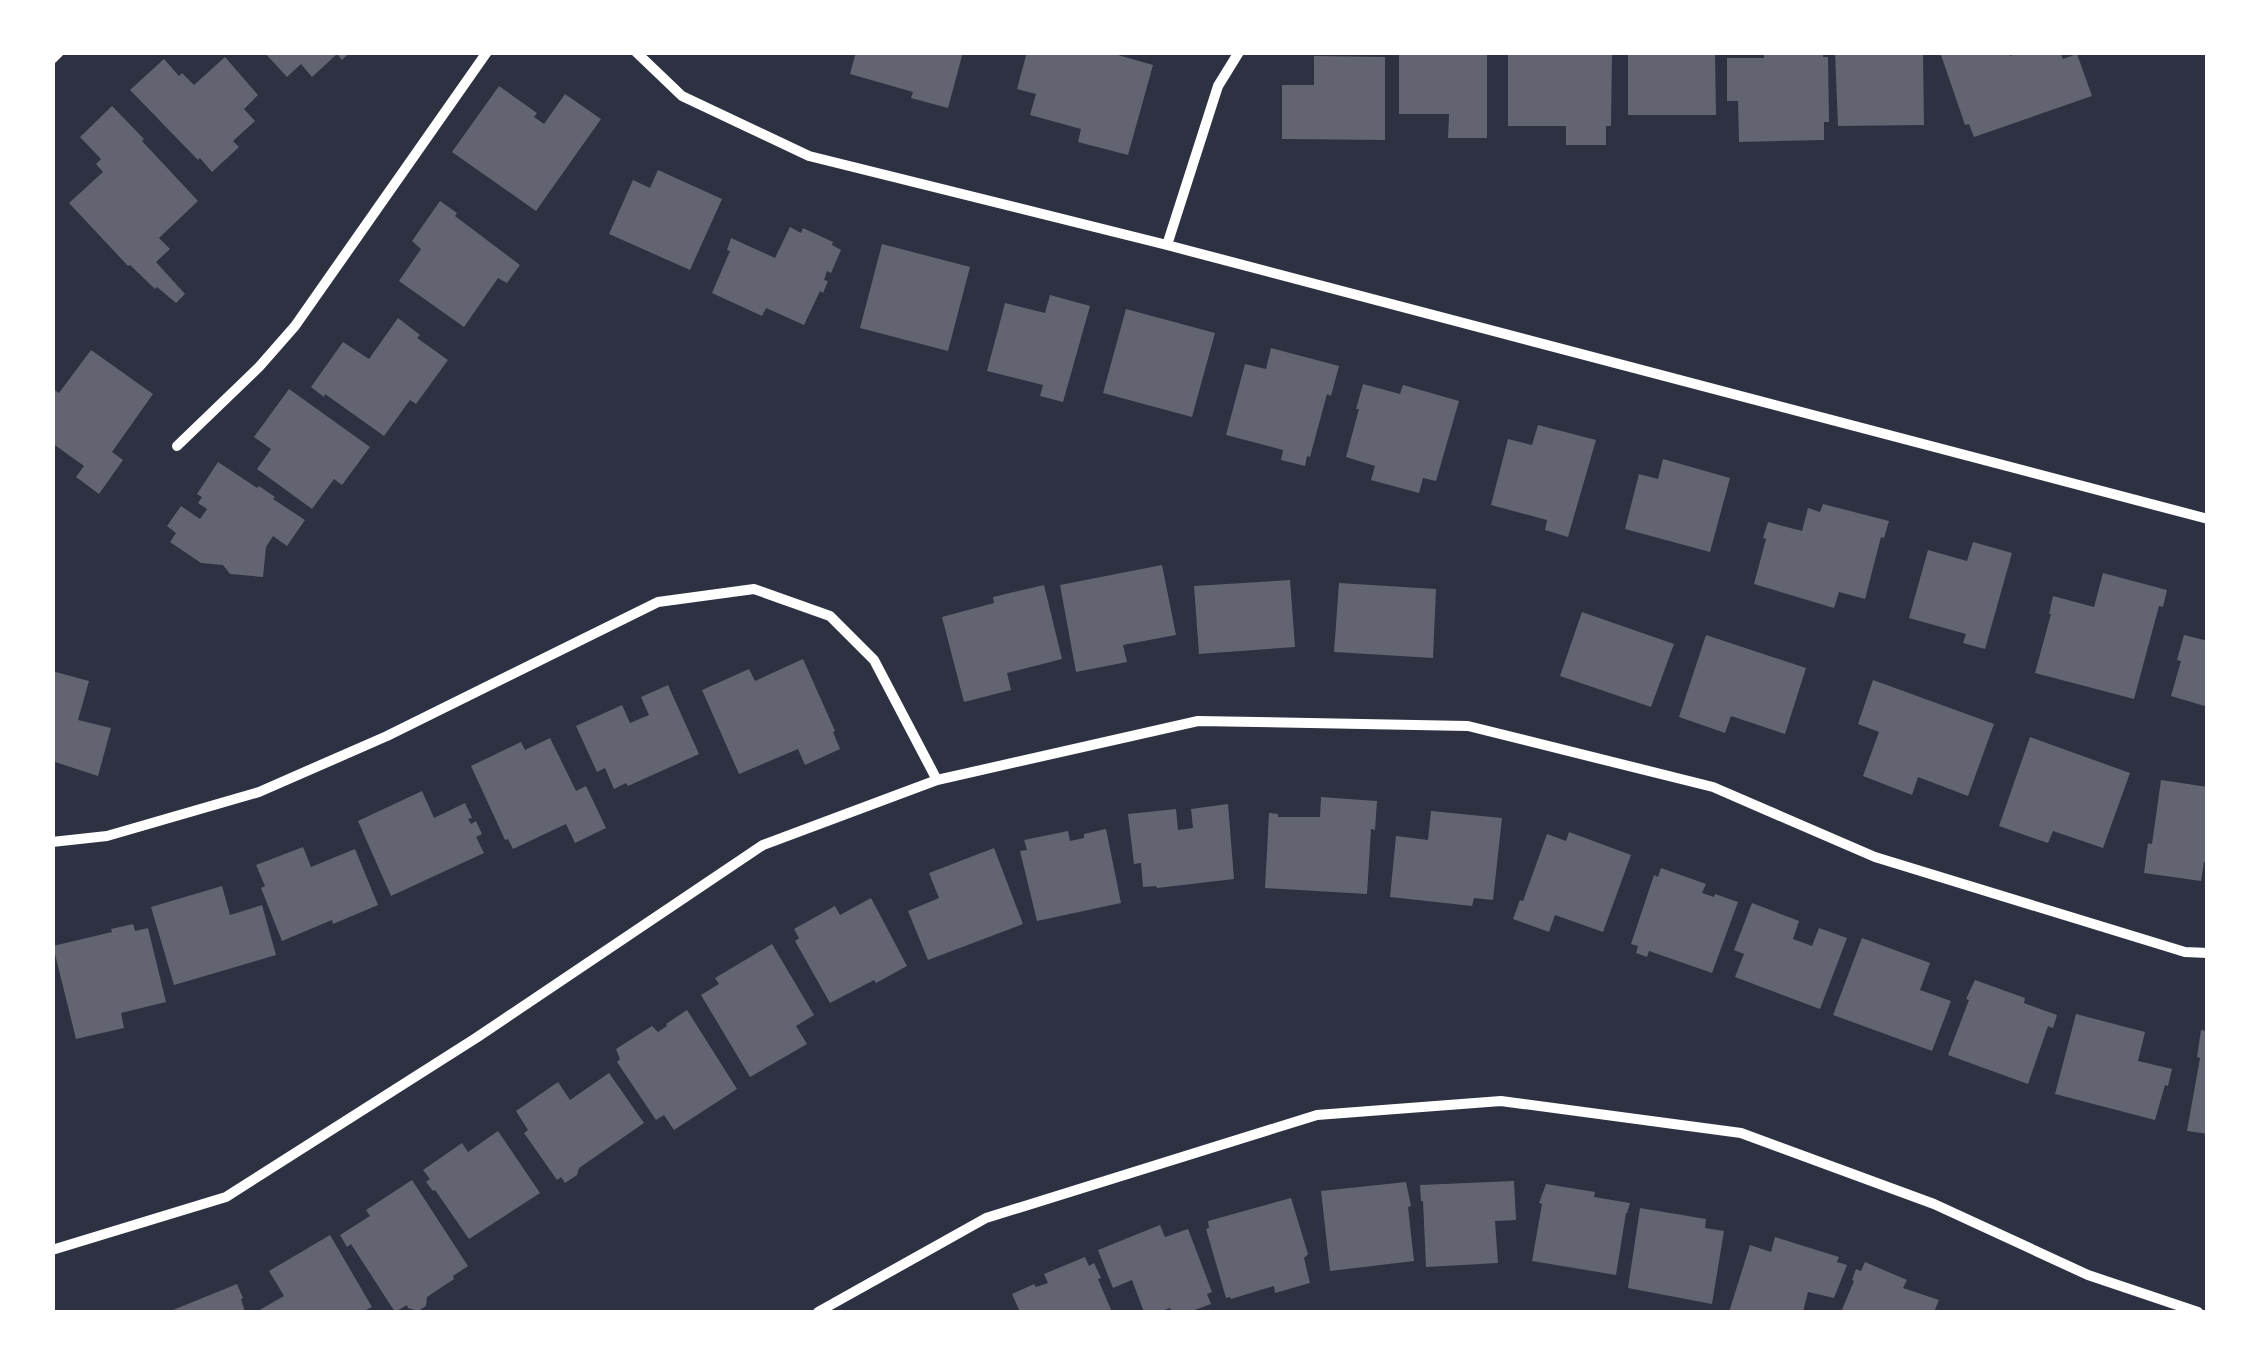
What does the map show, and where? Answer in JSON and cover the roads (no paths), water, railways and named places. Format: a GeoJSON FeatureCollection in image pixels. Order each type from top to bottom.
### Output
{"type":"FeatureCollection","features":[{"type":"Feature","properties":{"kind":"street"},"geometry":{"type":"LineString","coordinates":[[52,59],[59,52]]}},
{"type":"Feature","properties":{"kind":"street"},"geometry":{"type":"LineString","coordinates":[[177,446],[259,367],[295,326],[487,52]]}},
{"type":"Feature","properties":{"kind":"street"},"geometry":{"type":"LineString","coordinates":[[636,52],[682,96],[809,156],[2208,519]]}},
{"type":"Feature","properties":{"kind":"street"},"geometry":{"type":"LineString","coordinates":[[1167,246],[1218,86],[1239,52]]}},
{"type":"Feature","properties":{"kind":"street"},"geometry":{"type":"LineString","coordinates":[[52,842],[108,836],[259,792],[387,736],[658,602],[754,589],[830,616],[874,660],[937,780]]}},
{"type":"Feature","properties":{"kind":"street"},"geometry":{"type":"LineString","coordinates":[[52,1250],[226,1197],[476,1038],[763,845],[937,780],[1198,721],[1468,726],[1714,787],[1875,857],[2186,952],[2208,952]]}},
{"type":"Feature","properties":{"kind":"street"},"geometry":{"type":"LineString","coordinates":[[818,1312],[986,1218],[1317,1115],[1502,1102],[1741,1132],[1934,1204],[2088,1275],[2198,1312]]}}]}
